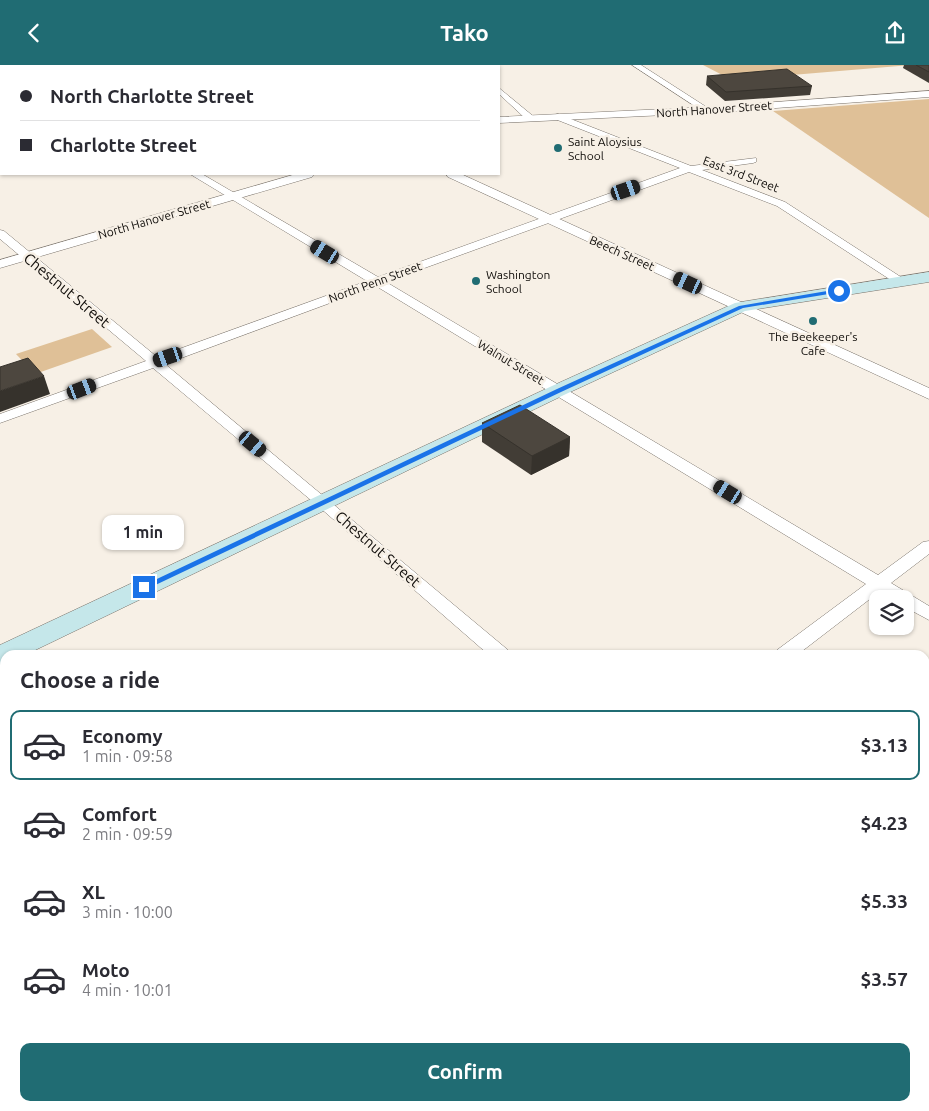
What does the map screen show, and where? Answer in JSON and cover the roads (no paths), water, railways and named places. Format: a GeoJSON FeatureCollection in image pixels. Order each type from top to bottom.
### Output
{"type":"FeatureCollection","features":[{"type":"Feature","properties":{"kind":"main road"},"geometry":{"type":"LineString","coordinates":[[14,650],[559,390],[741,307],[929,277]]}},
{"type":"Feature","properties":{"kind":"street"},"geometry":{"type":"LineString","coordinates":[[636,65],[707,110]]}},
{"type":"Feature","properties":{"kind":"street"},"geometry":{"type":"LineString","coordinates":[[500,91],[530,117]]}},
{"type":"Feature","properties":{"kind":"street","name":"North Hanover Street"},"geometry":{"type":"LineString","coordinates":[[500,120],[707,110],[929,94]]}},
{"type":"Feature","properties":{"kind":"street","name":"East 3rd Street"},"geometry":{"type":"LineString","coordinates":[[558,117],[687,169],[781,204],[901,281]]}},
{"type":"Feature","properties":{"kind":"street","name":"North Penn Street"},"geometry":{"type":"LineString","coordinates":[[0,419],[687,169],[753,160]]}},
{"type":"Feature","properties":{"kind":"street","name":"Walnut Street"},"geometry":{"type":"LineString","coordinates":[[196,175],[559,390],[890,590]]}},
{"type":"Feature","properties":{"kind":"street","name":"North Hanover Street"},"geometry":{"type":"LineString","coordinates":[[0,264],[304,175]]}},
{"type":"Feature","properties":{"kind":"street","name":"Beech Street"},"geometry":{"type":"LineString","coordinates":[[454,175],[929,394]]}},
{"type":"Feature","properties":{"kind":"street","name":"Chestnut Street"},"geometry":{"type":"LineString","coordinates":[[0,233],[324,503],[495,650]]}},
{"type":"Feature","properties":{"kind":"street"},"geometry":{"type":"LineString","coordinates":[[791,650],[929,546]]}},
{"type":"Feature","properties":{"kind":"street","name":"Walnut Street"},"geometry":{"type":"LineString","coordinates":[[914,605],[929,614]]}},
{"type":"Feature","properties":{"kind":"place","name":"Saint Aloysius School"},"geometry":{"type":"Point","coordinates":[558,148]}},
{"type":"Feature","properties":{"kind":"place","name":"Washington School"},"geometry":{"type":"Point","coordinates":[476,281]}},
{"type":"Feature","properties":{"kind":"place","name":"The Beekeeper's Cafe"},"geometry":{"type":"Point","coordinates":[813,321]}}]}
